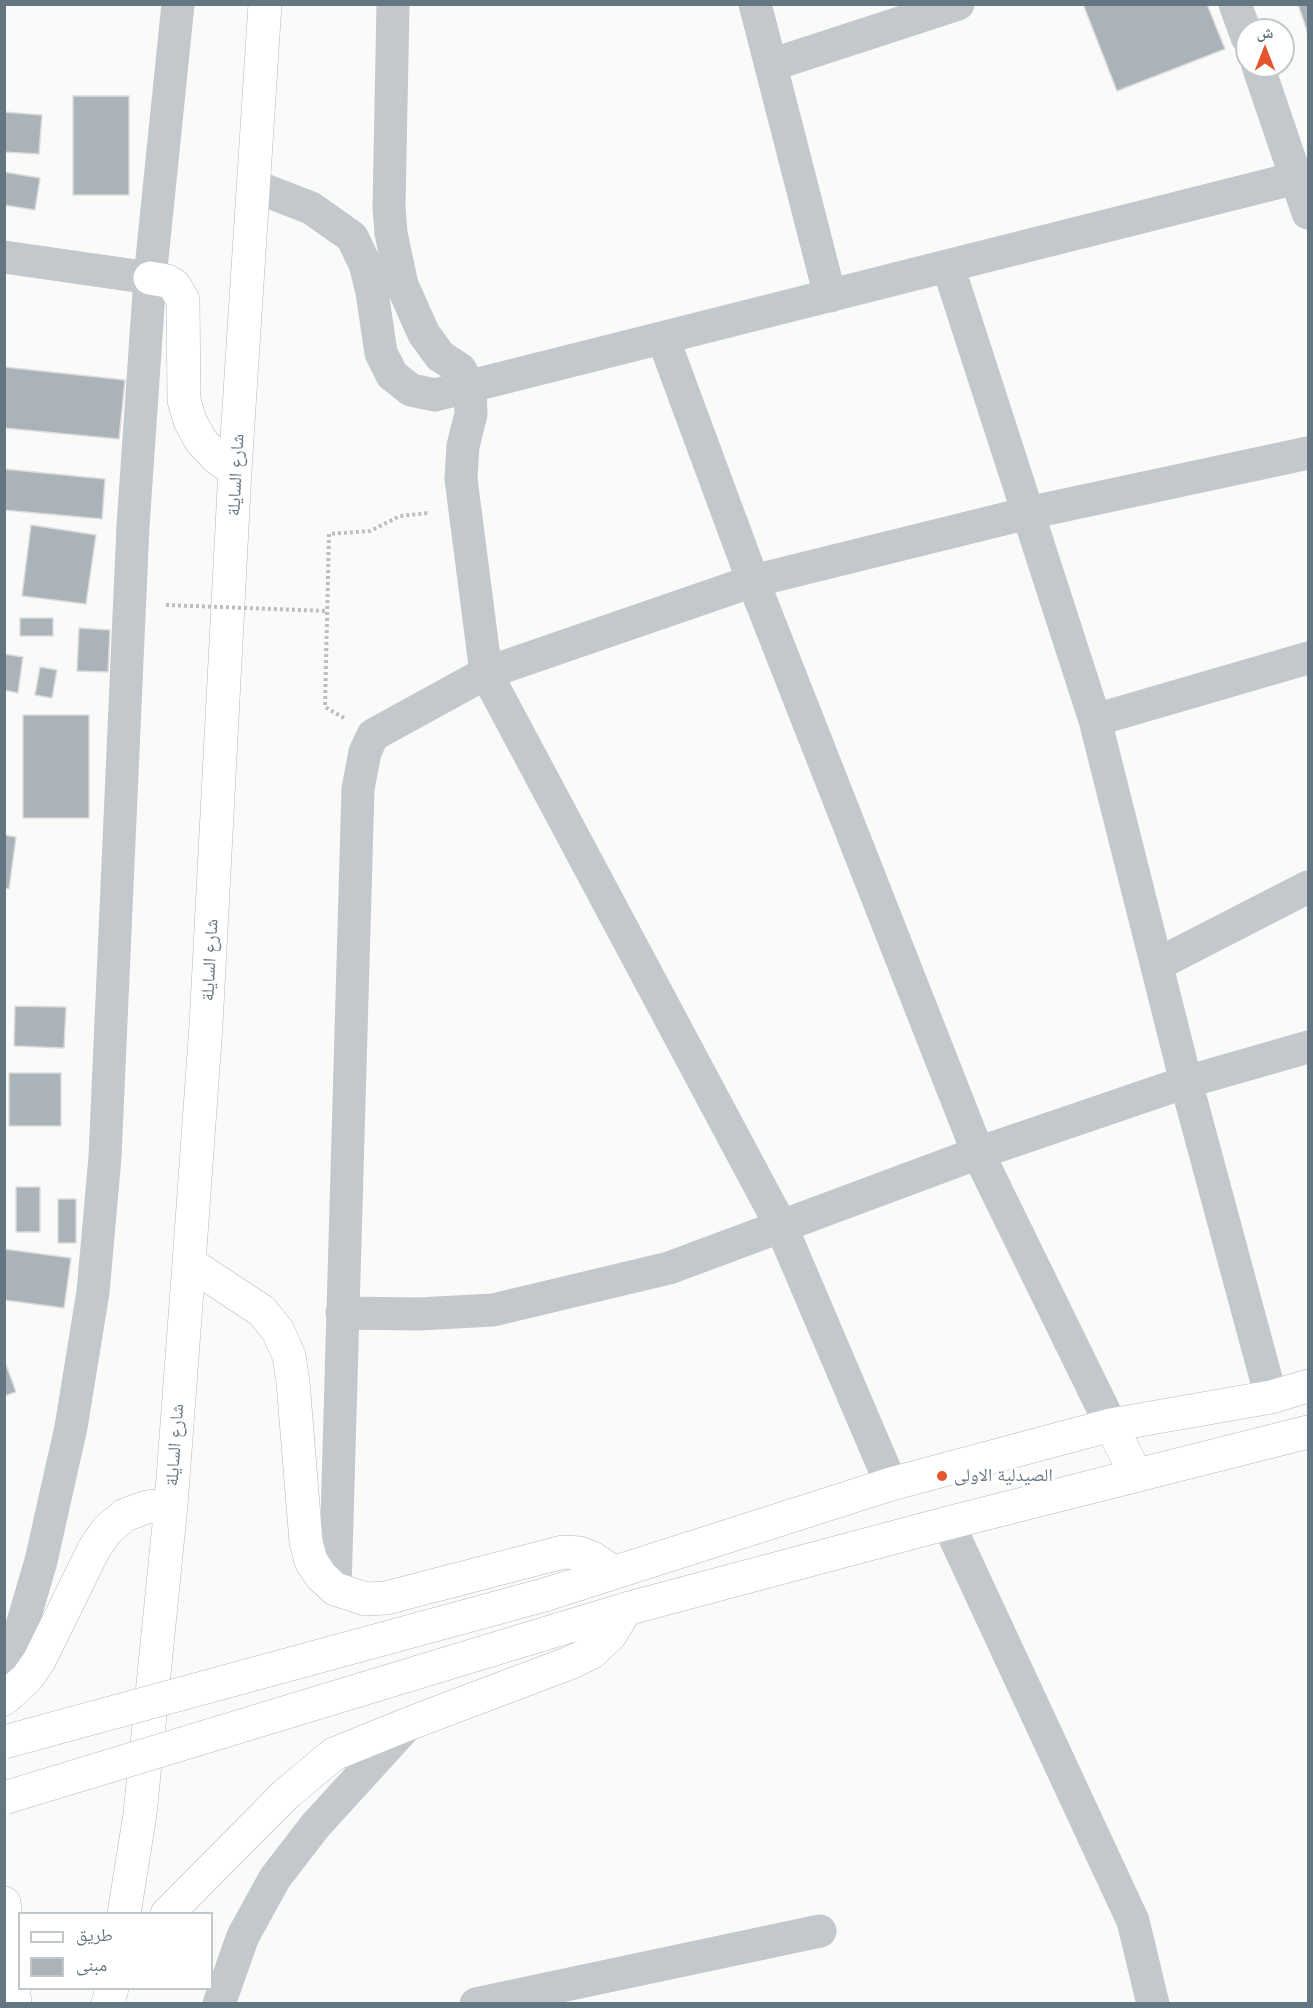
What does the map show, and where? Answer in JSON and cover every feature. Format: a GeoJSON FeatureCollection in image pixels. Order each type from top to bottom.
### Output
{"type":"FeatureCollection","features":[{"type":"Feature","properties":{"kind":"main road","name":"شارع السايلة"},"geometry":{"type":"LineString","coordinates":[[124,1912],[140,1814],[171,1505],[189,1263],[224,727],[236,470],[266,4]]}},
{"type":"Feature","properties":{"kind":"main road"},"geometry":{"type":"LineString","coordinates":[[150,278],[167,281],[174,285],[183,300],[184,400],[190,421],[201,441],[216,458],[236,470]]}},
{"type":"Feature","properties":{"kind":"main road"},"geometry":{"type":"LineString","coordinates":[[189,1263],[262,1311],[278,1331],[289,1356],[293,1382],[306,1542],[311,1560],[321,1576],[335,1589],[366,1599],[386,1598],[563,1552],[580,1553],[613,1572]]}},
{"type":"Feature","properties":{"kind":"main road"},"geometry":{"type":"LineString","coordinates":[[4,1743],[544,1595],[891,1484],[1111,1425],[1271,1397],[1308,1386]]}},
{"type":"Feature","properties":{"kind":"main road"},"geometry":{"type":"LineString","coordinates":[[1111,1425],[1136,1475]]}},
{"type":"Feature","properties":{"kind":"main road"},"geometry":{"type":"LineString","coordinates":[[4,1798],[626,1609],[948,1523],[1308,1432]]}},
{"type":"Feature","properties":{"kind":"main road"},"geometry":{"type":"LineString","coordinates":[[4,1699],[27,1678],[39,1661],[94,1549],[107,1530],[126,1515],[147,1507],[171,1505]]}},
{"type":"Feature","properties":{"kind":"main road"},"geometry":{"type":"LineString","coordinates":[[169,1912],[285,1794],[334,1754],[592,1652],[610,1635],[626,1609]]}},
{"type":"Feature","properties":{"kind":"main road"},"geometry":{"type":"LineString","coordinates":[[4,1903],[15,2004]]}},
{"type":"Feature","properties":{"kind":"street"},"geometry":{"type":"LineString","coordinates":[[4,1687],[41,1560],[69,1438],[93,1292],[105,1157],[133,526],[150,278],[178,4]]}},
{"type":"Feature","properties":{"kind":"street"},"geometry":{"type":"LineString","coordinates":[[393,4],[389,207],[395,260],[402,285],[424,334],[440,356],[460,369],[470,388],[471,414],[463,446],[461,478],[486,673],[781,1226],[891,1484]]}},
{"type":"Feature","properties":{"kind":"street"},"geometry":{"type":"LineString","coordinates":[[755,4],[830,296]]}},
{"type":"Feature","properties":{"kind":"street"},"geometry":{"type":"LineString","coordinates":[[771,65],[958,4]]}},
{"type":"Feature","properties":{"kind":"street"},"geometry":{"type":"LineString","coordinates":[[1263,78],[1303,176],[1308,213]]}},
{"type":"Feature","properties":{"kind":"street"},"geometry":{"type":"LineString","coordinates":[[254,186],[310,208],[352,237],[365,264],[372,292],[381,353],[392,375],[411,390],[435,395],[1303,176]]}},
{"type":"Feature","properties":{"kind":"street"},"geometry":{"type":"LineString","coordinates":[[4,257],[150,278]]}},
{"type":"Feature","properties":{"kind":"street"},"geometry":{"type":"LineString","coordinates":[[948,266],[1095,720],[1186,1082],[1271,1397]]}},
{"type":"Feature","properties":{"kind":"street"},"geometry":{"type":"LineString","coordinates":[[663,338],[753,581],[978,1153],[1111,1425]]}},
{"type":"Feature","properties":{"kind":"street"},"geometry":{"type":"LineString","coordinates":[[335,1589],[360,771],[374,735],[486,673],[753,581],[1028,513],[1308,453]]}},
{"type":"Feature","properties":{"kind":"street"},"geometry":{"type":"LineString","coordinates":[[1095,720],[1308,658]]}},
{"type":"Feature","properties":{"kind":"street"},"geometry":{"type":"LineString","coordinates":[[1158,964],[1308,887]]}},
{"type":"Feature","properties":{"kind":"street"},"geometry":{"type":"LineString","coordinates":[[342,1312],[419,1314],[493,1310],[669,1268],[978,1153],[1186,1082],[1308,1047]]}},
{"type":"Feature","properties":{"kind":"street"},"geometry":{"type":"LineString","coordinates":[[948,1523],[1133,1921],[1153,2004]]}},
{"type":"Feature","properties":{"kind":"street"},"geometry":{"type":"LineString","coordinates":[[219,2004],[243,1936],[274,1878],[315,1826],[408,1724]]}},
{"type":"Feature","properties":{"kind":"street"},"geometry":{"type":"LineString","coordinates":[[476,2004],[820,1931]]}},
{"type":"Feature","properties":{"kind":"path"},"geometry":{"type":"LineString","coordinates":[[325,707],[329,534],[370,531],[400,516],[465,511]]}},
{"type":"Feature","properties":{"kind":"path"},"geometry":{"type":"LineString","coordinates":[[166,605],[327,611]]}},
{"type":"Feature","properties":{"kind":"building"},"geometry":{"type":"Polygon","coordinates":[[[1083,4],[1207,4],[1225,49],[1117,91],[1083,4]]]}},
{"type":"Feature","properties":{"kind":"building"},"geometry":{"type":"Polygon","coordinates":[[[1298,4],[1308,4],[1308,34],[1298,4]]]}},
{"type":"Feature","properties":{"kind":"building"},"geometry":{"type":"Polygon","coordinates":[[[73,96],[129,96],[129,195],[73,195],[73,96]]]}},
{"type":"Feature","properties":{"kind":"building"},"geometry":{"type":"Polygon","coordinates":[[[4,112],[42,115],[39,154],[4,152],[4,112]]]}},
{"type":"Feature","properties":{"kind":"building"},"geometry":{"type":"Polygon","coordinates":[[[4,172],[40,178],[35,210],[4,205],[4,172]]]}},
{"type":"Feature","properties":{"kind":"building"},"geometry":{"type":"Polygon","coordinates":[[[4,367],[125,380],[119,439],[4,428],[4,367]]]}},
{"type":"Feature","properties":{"kind":"building"},"geometry":{"type":"Polygon","coordinates":[[[4,469],[105,479],[102,519],[4,510],[4,469]]]}},
{"type":"Feature","properties":{"kind":"building"},"geometry":{"type":"Polygon","coordinates":[[[31,525],[96,535],[86,604],[22,596],[31,525]]]}},
{"type":"Feature","properties":{"kind":"building"},"geometry":{"type":"Polygon","coordinates":[[[20,618],[53,618],[53,636],[20,636],[20,618]]]}},
{"type":"Feature","properties":{"kind":"building"},"geometry":{"type":"Polygon","coordinates":[[[79,628],[110,630],[108,672],[77,671],[79,628]]]}},
{"type":"Feature","properties":{"kind":"building"},"geometry":{"type":"Polygon","coordinates":[[[4,654],[23,657],[18,693],[4,690],[4,654]]]}},
{"type":"Feature","properties":{"kind":"building"},"geometry":{"type":"Polygon","coordinates":[[[40,667],[57,670],[52,698],[35,695],[40,667]]]}},
{"type":"Feature","properties":{"kind":"building"},"geometry":{"type":"Polygon","coordinates":[[[23,715],[89,715],[89,818],[23,818],[23,715]]]}},
{"type":"Feature","properties":{"kind":"building"},"geometry":{"type":"Polygon","coordinates":[[[4,835],[16,837],[9,889],[4,888],[4,835]]]}},
{"type":"Feature","properties":{"kind":"building"},"geometry":{"type":"Polygon","coordinates":[[[15,1006],[66,1007],[64,1048],[14,1046],[15,1006]]]}},
{"type":"Feature","properties":{"kind":"building"},"geometry":{"type":"Polygon","coordinates":[[[9,1073],[61,1073],[61,1126],[9,1126],[9,1073]]]}},
{"type":"Feature","properties":{"kind":"building"},"geometry":{"type":"Polygon","coordinates":[[[16,1187],[40,1187],[40,1232],[16,1232],[16,1187]]]}},
{"type":"Feature","properties":{"kind":"building"},"geometry":{"type":"Polygon","coordinates":[[[58,1199],[76,1199],[76,1243],[58,1243],[58,1199]]]}},
{"type":"Feature","properties":{"kind":"building"},"geometry":{"type":"Polygon","coordinates":[[[4,1249],[71,1258],[64,1308],[4,1300],[4,1249]]]}},
{"type":"Feature","properties":{"kind":"building"},"geometry":{"type":"Polygon","coordinates":[[[4,1359],[16,1392],[4,1396],[4,1359]]]}},
{"type":"Feature","properties":{"kind":"place","name":"الصيدلية الاولى"},"geometry":{"type":"Point","coordinates":[942,1476]}}]}
